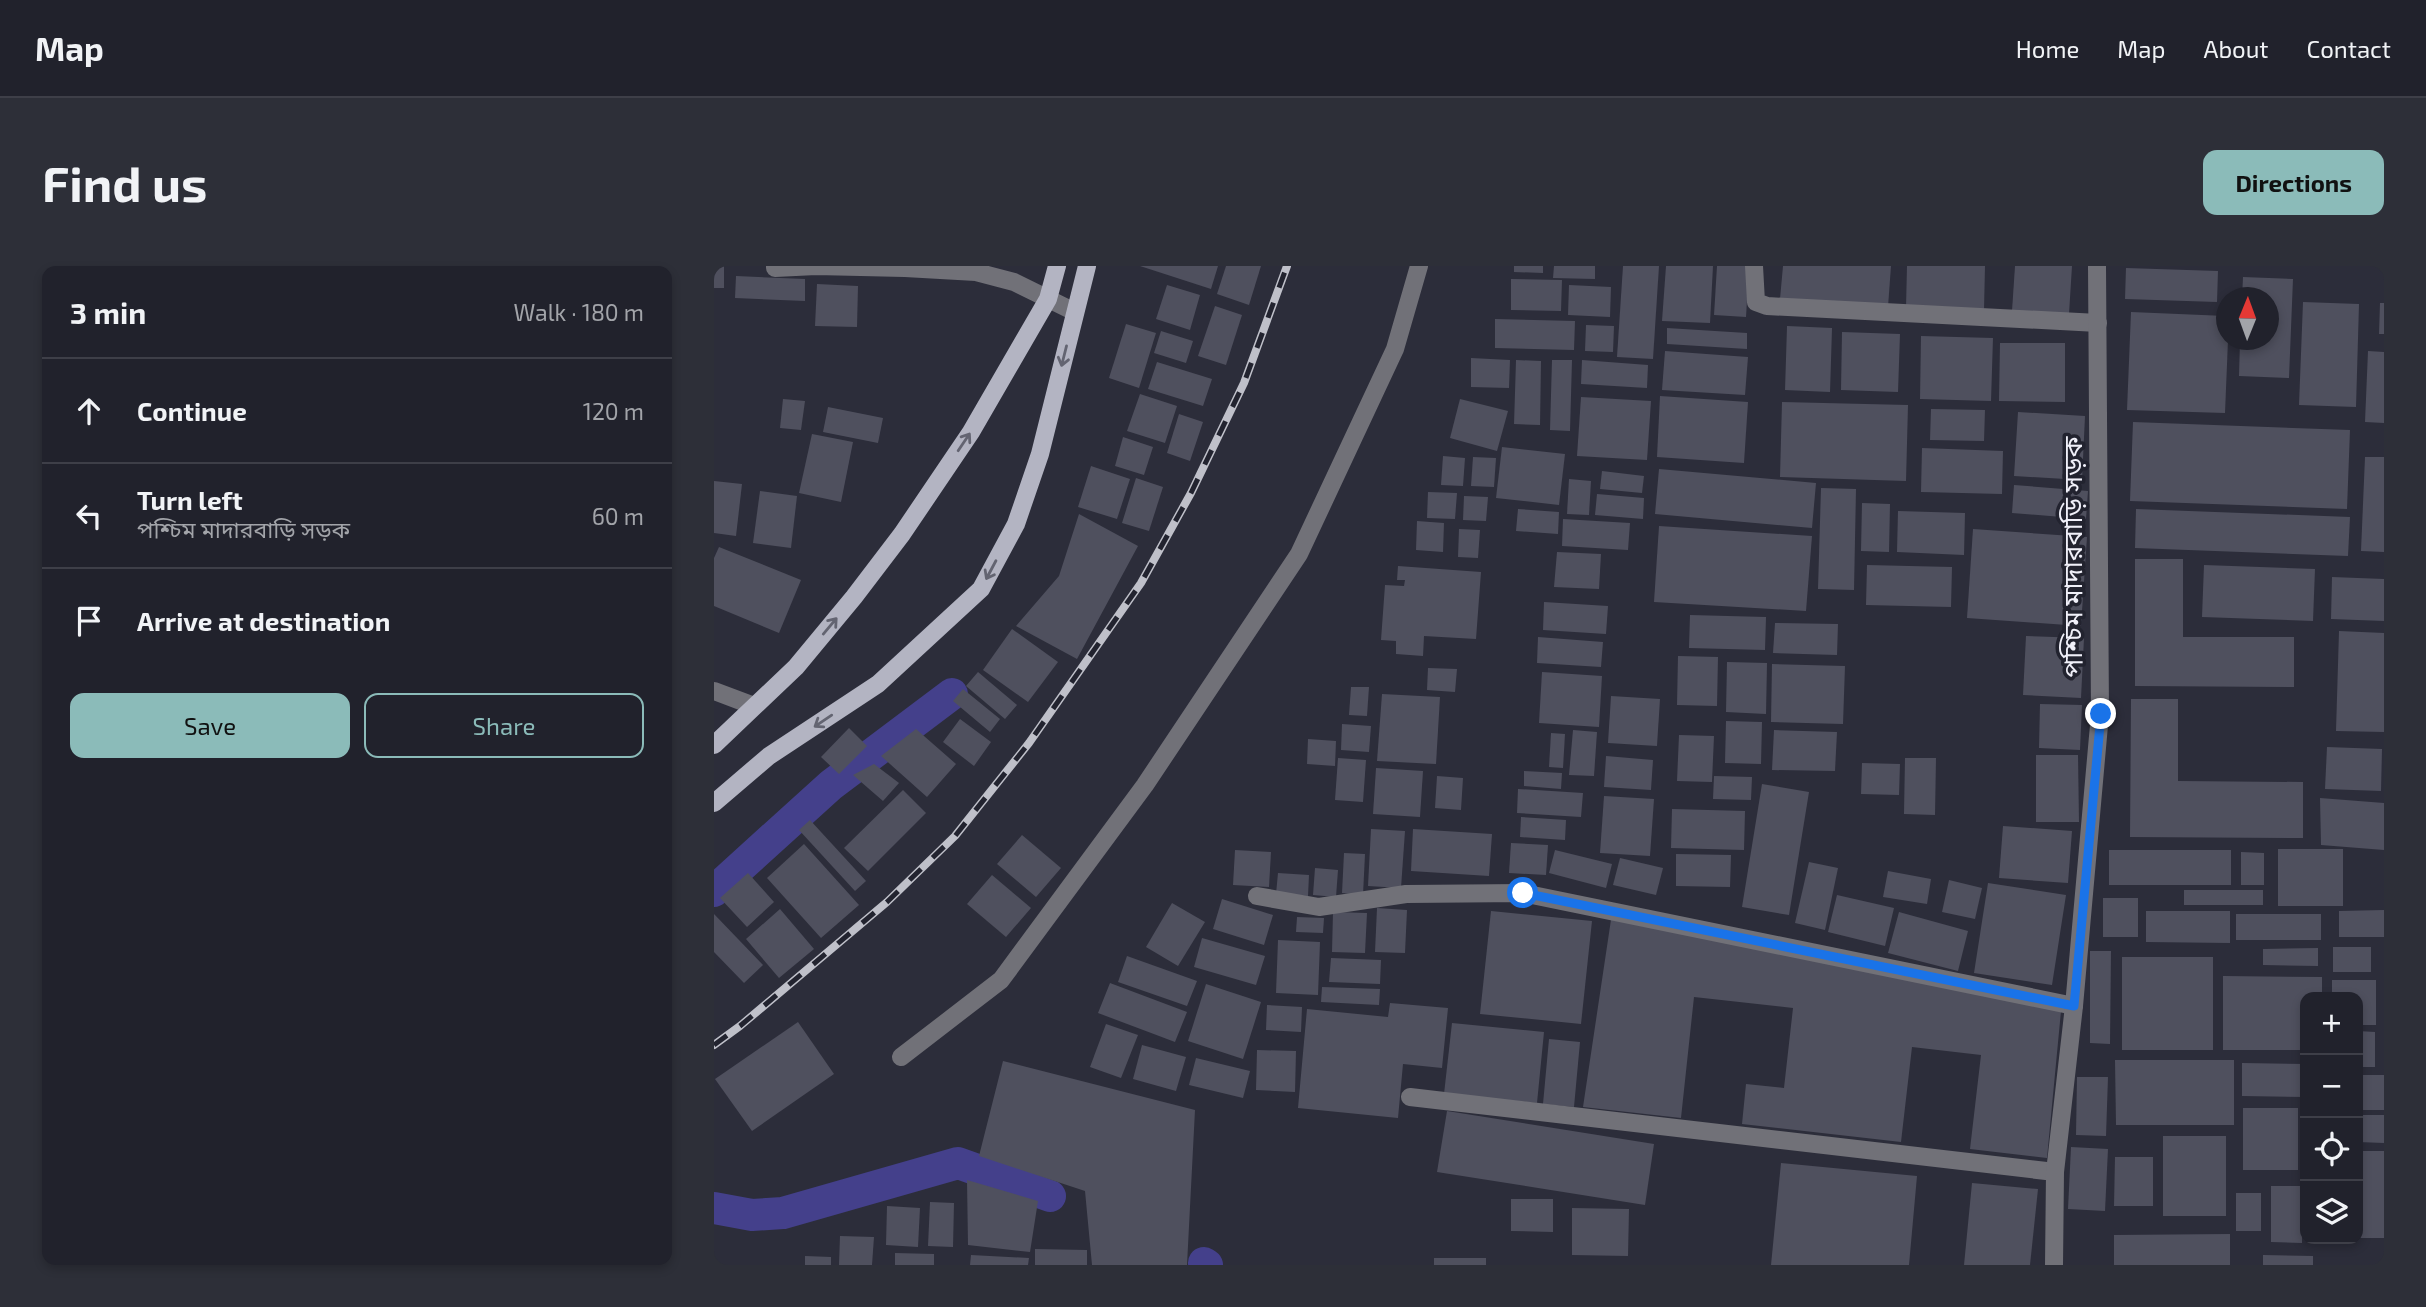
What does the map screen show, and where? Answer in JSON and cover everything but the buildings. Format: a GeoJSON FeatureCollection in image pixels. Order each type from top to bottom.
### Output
{"type":"FeatureCollection","features":[{"type":"Feature","properties":{"kind":"main road"},"geometry":{"type":"LineString","coordinates":[[714,744],[796,667],[902,534],[971,432],[1048,299],[1057,266]]}},
{"type":"Feature","properties":{"kind":"main road"},"geometry":{"type":"LineString","coordinates":[[714,803],[769,756],[878,684],[981,589],[1016,524],[1040,454],[1087,266]]}},
{"type":"Feature","properties":{"kind":"street"},"geometry":{"type":"LineString","coordinates":[[775,266],[784,269],[816,266],[943,268],[976,272],[1014,282],[1075,312]]}},
{"type":"Feature","properties":{"kind":"street"},"geometry":{"type":"LineString","coordinates":[[901,1057],[1001,979],[1146,785],[1299,554],[1395,349],[1419,266]]}},
{"type":"Feature","properties":{"kind":"street"},"geometry":{"type":"LineString","coordinates":[[1754,266],[1756,302],[1767,306],[2098,323]]}},
{"type":"Feature","properties":{"kind":"street","name":"পশ্চিম মাদারবাড়ি সড়ক"},"geometry":{"type":"LineString","coordinates":[[2054,1265],[2055,1172],[2074,1006],[2101,714],[2097,266]]}},
{"type":"Feature","properties":{"kind":"street"},"geometry":{"type":"LineString","coordinates":[[714,691],[754,706]]}},
{"type":"Feature","properties":{"kind":"street"},"geometry":{"type":"LineString","coordinates":[[1257,896],[1319,907],[1406,894],[1523,893],[2074,1006]]}},
{"type":"Feature","properties":{"kind":"street"},"geometry":{"type":"LineString","coordinates":[[1410,1097],[2055,1172]]}},
{"type":"Feature","properties":{"kind":"waterway"},"geometry":{"type":"LineString","coordinates":[[714,891],[831,785],[952,694]]}},
{"type":"Feature","properties":{"kind":"waterway"},"geometry":{"type":"LineString","coordinates":[[714,1208],[752,1215],[783,1213],[958,1163],[1050,1196]]}},
{"type":"Feature","properties":{"kind":"railway"},"geometry":{"type":"LineString","coordinates":[[714,1045],[887,902],[955,836],[1029,743],[1141,583],[1191,493],[1244,383],[1287,266]]}},
{"type":"Feature","properties":{"kind":"route"},"geometry":{"type":"LineString","coordinates":[[1523,893],[2074,1006],[2101,714]]}}]}
